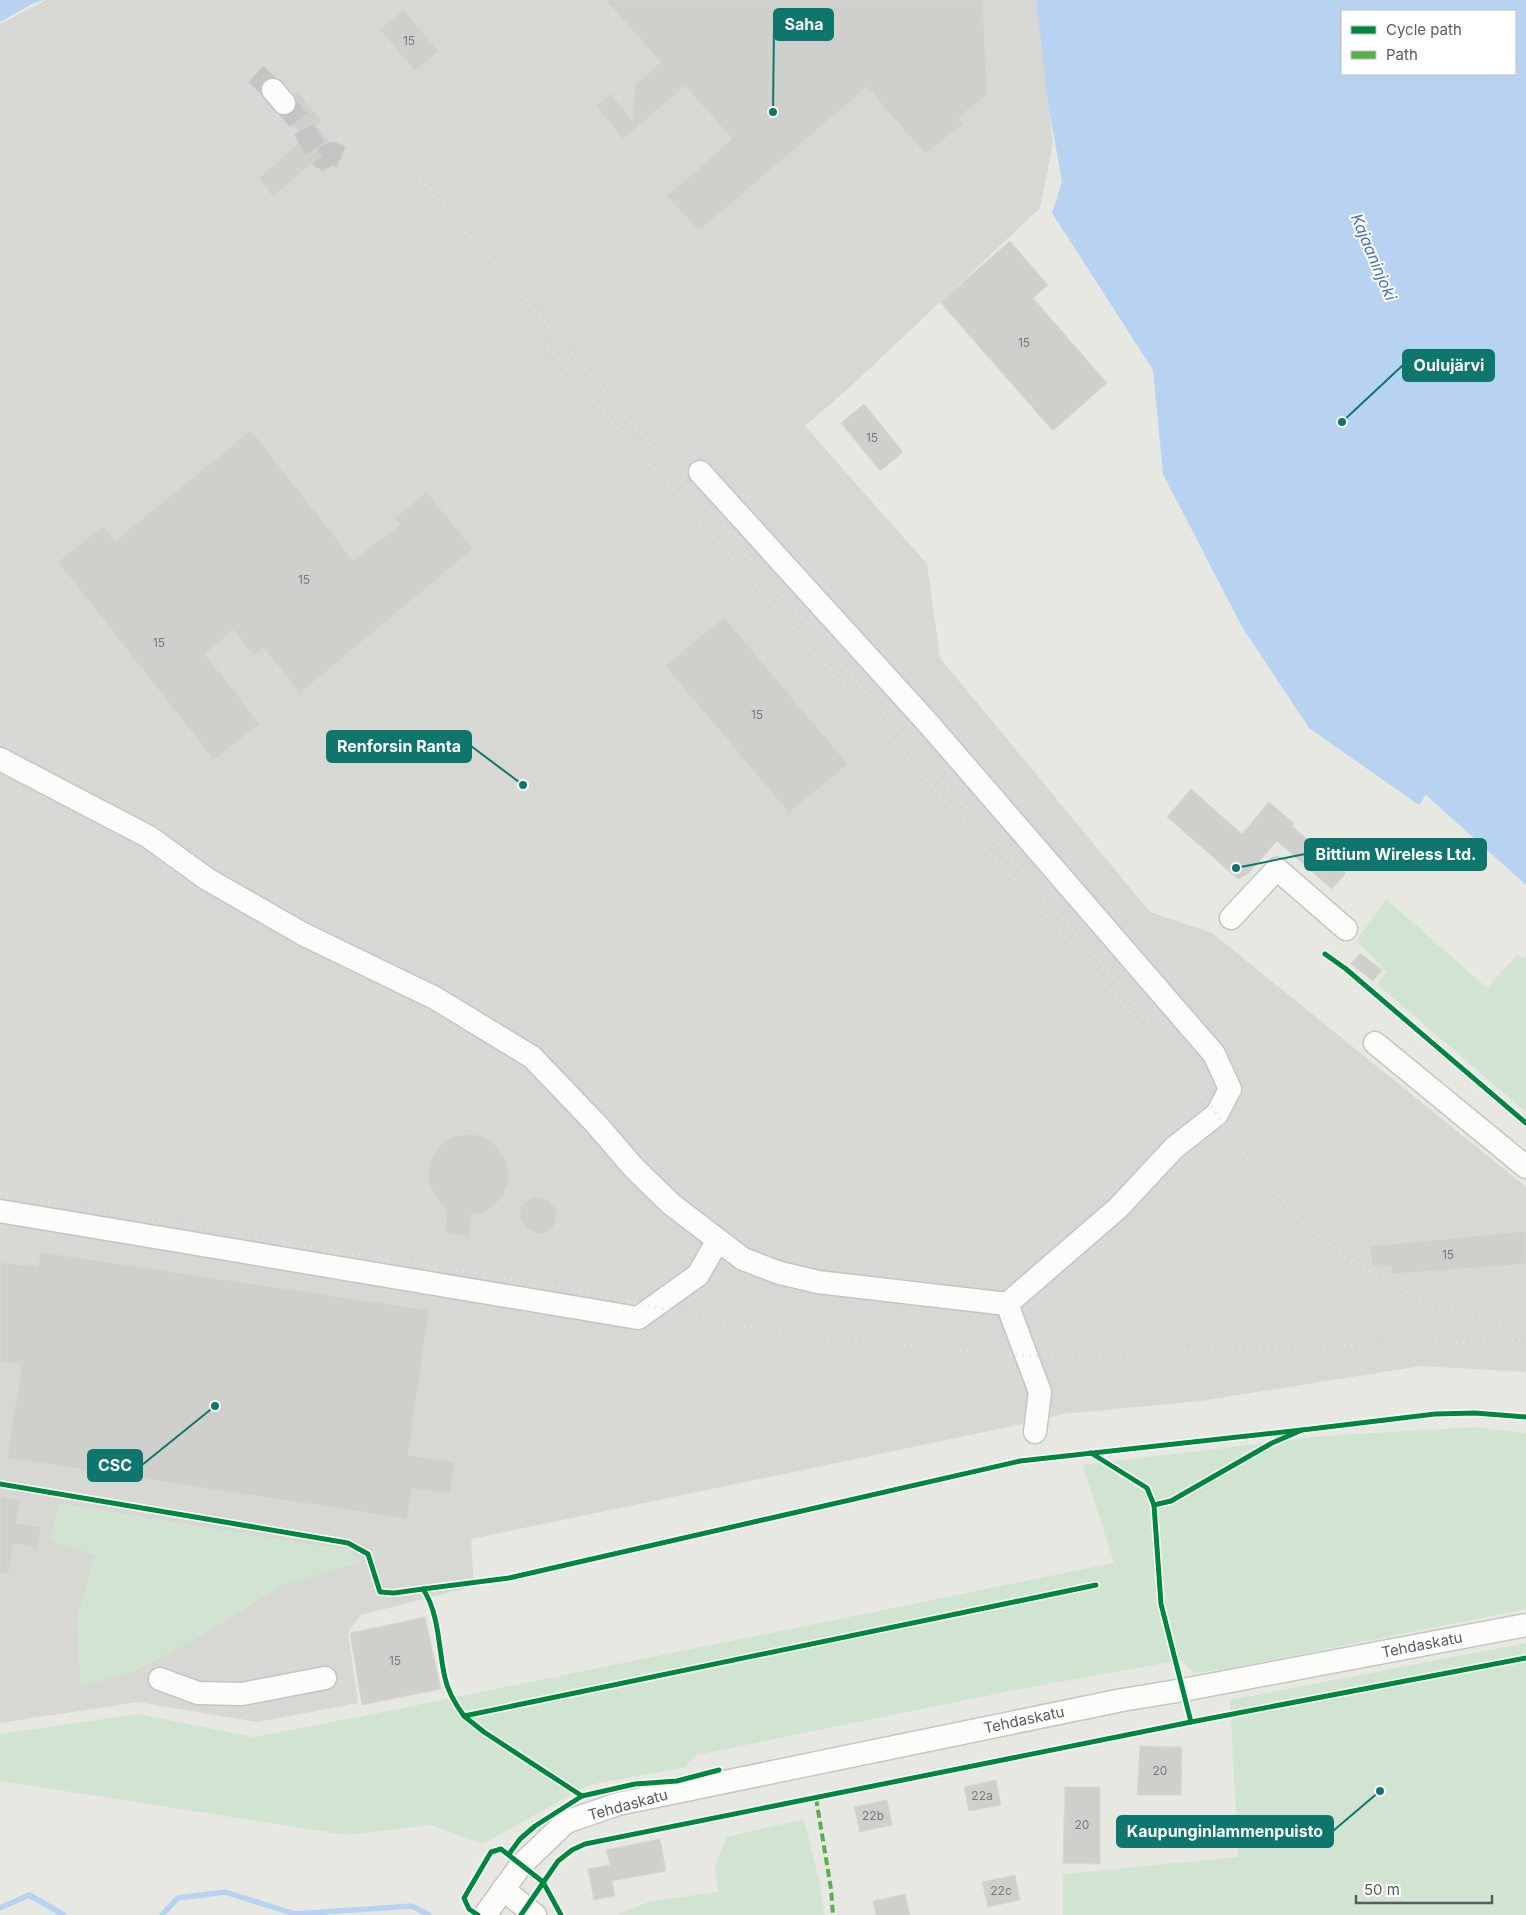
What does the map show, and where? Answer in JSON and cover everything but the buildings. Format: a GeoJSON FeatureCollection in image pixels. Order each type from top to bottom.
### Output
{"type":"FeatureCollection","features":[{"type":"Feature","properties":{"kind":"street"},"geometry":{"type":"LineString","coordinates":[[0,759],[149,837],[207,879],[303,934],[435,998],[532,1057],[597,1125],[634,1168],[671,1204],[743,1259],[780,1273],[818,1282],[1007,1304],[1118,1208],[1174,1148],[1217,1114],[1230,1089],[1214,1054],[933,729],[700,472]]}},
{"type":"Feature","properties":{"kind":"street"},"geometry":{"type":"LineString","coordinates":[[1231,918],[1277,869],[1346,929]]}},
{"type":"Feature","properties":{"kind":"street"},"geometry":{"type":"LineString","coordinates":[[1375,1043],[1526,1168]]}},
{"type":"Feature","properties":{"kind":"street"},"geometry":{"type":"LineString","coordinates":[[0,1211],[638,1318],[698,1275],[718,1240]]}},
{"type":"Feature","properties":{"kind":"street"},"geometry":{"type":"LineString","coordinates":[[1007,1304],[1040,1392],[1035,1432]]}},
{"type":"Feature","properties":{"kind":"street","name":"Tehdaskatu"},"geometry":{"type":"LineString","coordinates":[[485,1915],[521,1865],[566,1822],[618,1804],[1114,1702],[1526,1625]]}},
{"type":"Feature","properties":{"kind":"street"},"geometry":{"type":"LineString","coordinates":[[160,1679],[198,1693],[242,1694],[325,1678]]}},
{"type":"Feature","properties":{"kind":"street"},"geometry":{"type":"LineString","coordinates":[[503,1889],[534,1915]]}},
{"type":"Feature","properties":{"kind":"shaded area"},"geometry":{"type":"Polygon","coordinates":[[[46,0],[1036,0],[1053,143],[1040,208],[850,387],[805,426],[927,564],[940,658],[1150,912],[1212,933],[1526,1187],[1526,1372],[1421,1366],[1200,1401],[1062,1414],[1033,1422],[471,1539],[474,1586],[361,1615],[348,1632],[358,1703],[258,1722],[138,1702],[0,1723],[0,24],[46,0]]]}},
{"type":"Feature","properties":{"kind":"green space"},"geometry":{"type":"Polygon","coordinates":[[[1386,899],[1487,988],[1517,955],[1526,958],[1526,1112],[1377,984],[1387,971],[1356,941],[1386,899]]]}},
{"type":"Feature","properties":{"kind":"green space"},"geometry":{"type":"Polygon","coordinates":[[[1474,1427],[1526,1433],[1526,1609],[1231,1668],[1194,1673],[1181,1660],[1026,1688],[696,1755],[685,1767],[588,1785],[483,1844],[431,1825],[347,1835],[0,1781],[0,1734],[138,1714],[254,1737],[1114,1563],[1083,1465],[1324,1436],[1474,1427]]]}},
{"type":"Feature","properties":{"kind":"green space"},"geometry":{"type":"Polygon","coordinates":[[[58,1503],[349,1550],[362,1562],[283,1585],[196,1639],[129,1674],[80,1686],[77,1617],[95,1555],[51,1541],[58,1503]]]}},
{"type":"Feature","properties":{"kind":"green space"},"geometry":{"type":"Polygon","coordinates":[[[1526,1643],[1526,1915],[1063,1915],[1063,1874],[1238,1857],[1230,1700],[1526,1643]]]}},
{"type":"Feature","properties":{"kind":"green space"},"geometry":{"type":"Polygon","coordinates":[[[804,1819],[820,1884],[824,1915],[616,1915],[651,1901],[718,1892],[715,1867],[726,1837],[804,1819]]]}},
{"type":"Feature","properties":{"kind":"water"},"geometry":{"type":"Polygon","coordinates":[[[0,0],[44,0],[34,3],[0,22],[0,0]]]}},
{"type":"Feature","properties":{"kind":"water","name":"Kajaaninjoki"},"geometry":{"type":"Polygon","coordinates":[[[1036,0],[1526,0],[1526,885],[1426,795],[1419,805],[1309,728],[1242,627],[1163,474],[1153,370],[1052,213],[1062,182],[1048,103],[1036,0]]]}},
{"type":"Feature","properties":{"kind":"waterway"},"geometry":{"type":"LineString","coordinates":[[162,1915],[178,1898],[225,1892],[295,1914],[412,1906],[429,1915]]}},
{"type":"Feature","properties":{"kind":"waterway"},"geometry":{"type":"LineString","coordinates":[[0,1908],[29,1895],[64,1915]]}},
{"type":"Feature","properties":{"kind":"tunnel"},"geometry":{"type":"LineString","coordinates":[[256,74],[273,90]]}},
{"type":"Feature","properties":{"kind":"tunnel"},"geometry":{"type":"LineString","coordinates":[[284,103],[300,122],[322,158],[333,153],[344,158]]}},
{"type":"Feature","properties":{"kind":"railway"},"geometry":{"type":"LineString","coordinates":[[411,168],[1099,961],[1155,1030]]}},
{"type":"Feature","properties":{"kind":"railway"},"geometry":{"type":"LineString","coordinates":[[543,343],[1189,1079],[1217,1114],[1251,1165],[1299,1219],[1346,1258],[1423,1299],[1460,1313],[1526,1329]]}},
{"type":"Feature","properties":{"kind":"railway"},"geometry":{"type":"LineString","coordinates":[[0,1195],[564,1288],[787,1335],[1027,1356],[1526,1340]]}},
{"type":"Feature","properties":{"kind":"marked path"},"geometry":{"type":"LineString","coordinates":[[816,1798],[831,1889],[833,1915]]}},
{"type":"Feature","properties":{"kind":"cycle path"},"geometry":{"type":"LineString","coordinates":[[1325,954],[1346,969],[1526,1123]]}},
{"type":"Feature","properties":{"kind":"cycle path"},"geometry":{"type":"LineString","coordinates":[[1191,1722],[1161,1604],[1154,1505],[1171,1501],[1272,1443],[1302,1430],[1435,1414],[1475,1413],[1526,1417]]}},
{"type":"Feature","properties":{"kind":"cycle path"},"geometry":{"type":"LineString","coordinates":[[423,1589],[509,1578],[1020,1461],[1302,1430]]}},
{"type":"Feature","properties":{"kind":"cycle path"},"geometry":{"type":"LineString","coordinates":[[1091,1453],[1147,1488],[1154,1505]]}},
{"type":"Feature","properties":{"kind":"cycle path"},"geometry":{"type":"LineString","coordinates":[[0,1484],[348,1543],[368,1554],[380,1592],[394,1593],[423,1589],[429,1599],[436,1621],[446,1683],[464,1716],[1096,1585]]}},
{"type":"Feature","properties":{"kind":"cycle path"},"geometry":{"type":"LineString","coordinates":[[521,1915],[558,1861],[572,1850],[585,1844],[1191,1722],[1526,1658]]}},
{"type":"Feature","properties":{"kind":"cycle path"},"geometry":{"type":"LineString","coordinates":[[464,1716],[484,1732],[582,1796]]}},
{"type":"Feature","properties":{"kind":"cycle path"},"geometry":{"type":"LineString","coordinates":[[509,1854],[520,1839],[535,1826],[582,1796],[635,1784],[677,1781],[719,1770]]}},
{"type":"Feature","properties":{"kind":"cycle path"},"geometry":{"type":"LineString","coordinates":[[478,1915],[469,1909],[464,1898],[491,1852],[501,1849],[543,1882],[561,1915]]}},
{"type":"Feature","properties":{"kind":"place","name":"Saha"},"geometry":{"type":"Point","coordinates":[773,112]}},
{"type":"Feature","properties":{"kind":"place","name":"Oulujärvi"},"geometry":{"type":"Point","coordinates":[1342,422]}},
{"type":"Feature","properties":{"kind":"place","name":"Renforsin Ranta"},"geometry":{"type":"Point","coordinates":[523,785]}},
{"type":"Feature","properties":{"kind":"place","name":"Bittium Wireless Ltd."},"geometry":{"type":"Point","coordinates":[1236,868]}},
{"type":"Feature","properties":{"kind":"place","name":"CSC"},"geometry":{"type":"Point","coordinates":[215,1406]}},
{"type":"Feature","properties":{"kind":"place","name":"Kaupunginlammenpuisto"},"geometry":{"type":"Point","coordinates":[1380,1791]}}]}
